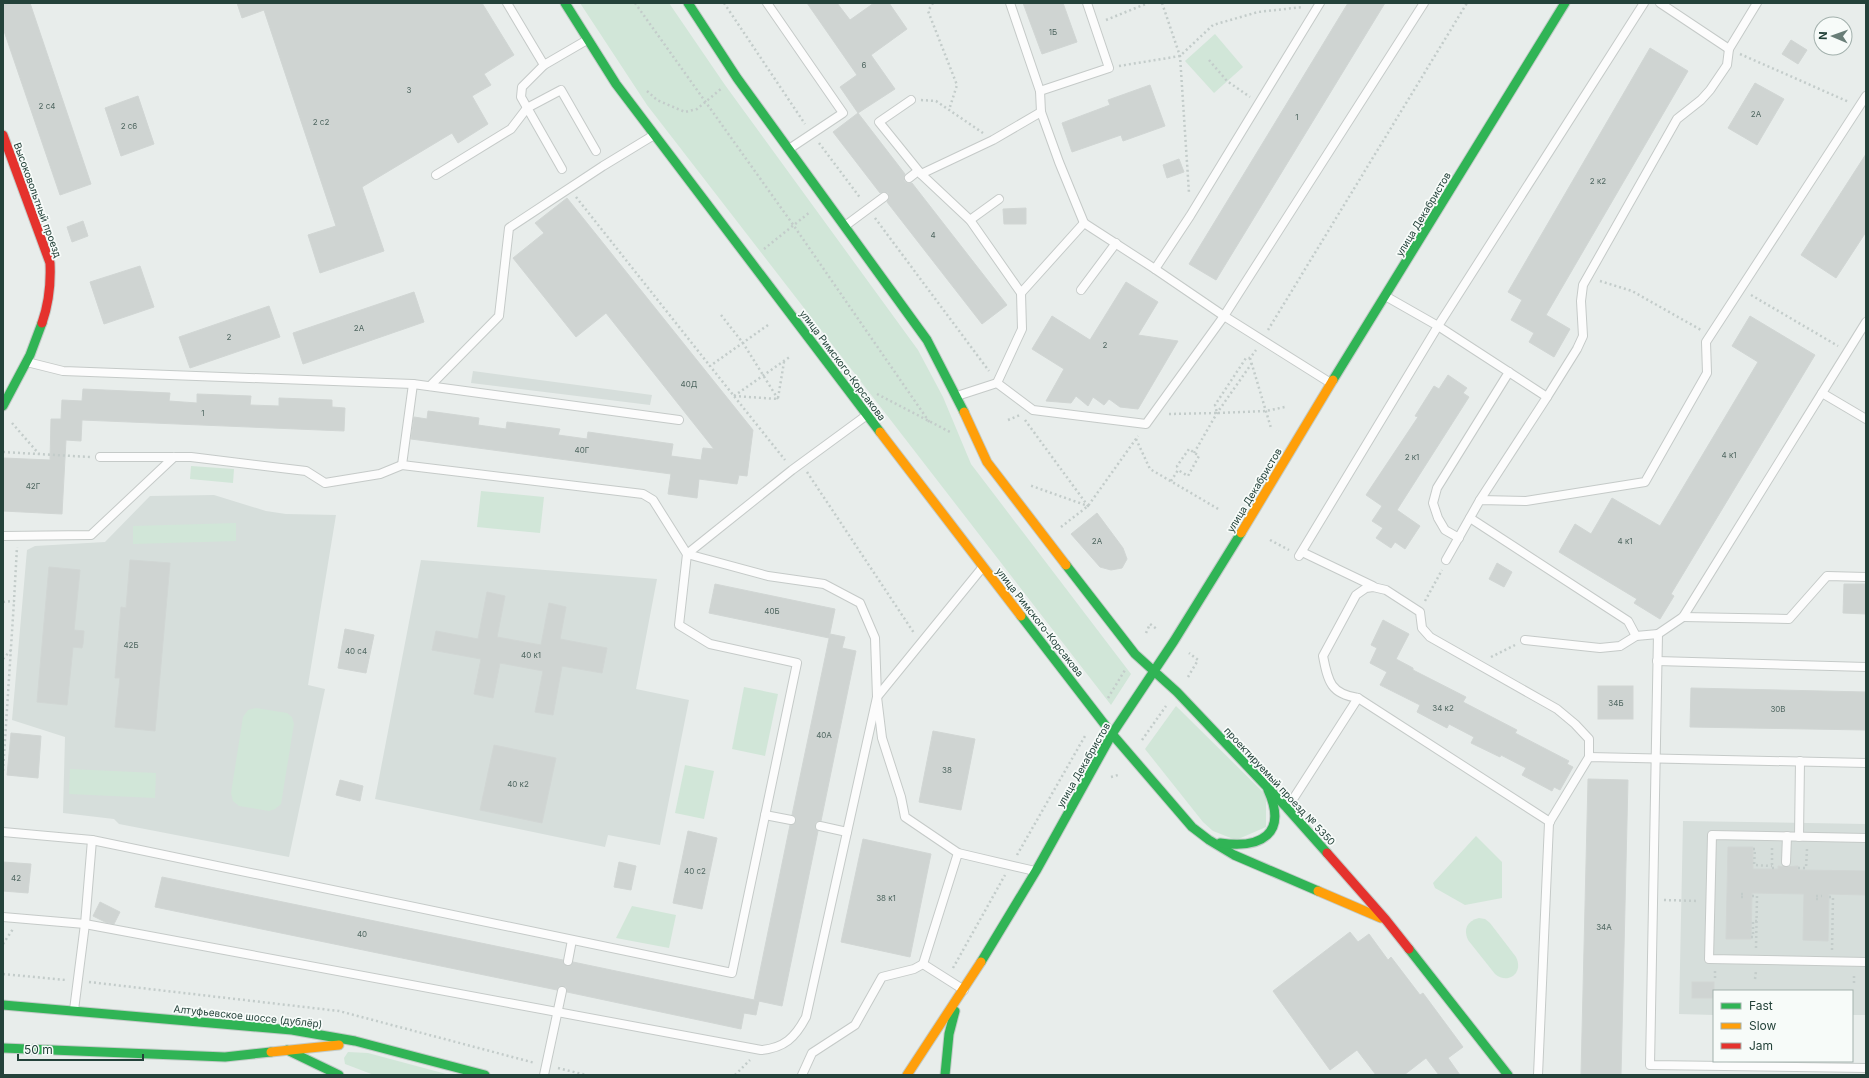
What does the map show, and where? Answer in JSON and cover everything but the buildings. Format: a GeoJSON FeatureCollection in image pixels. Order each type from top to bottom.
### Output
{"type":"FeatureCollection","features":[{"type":"Feature","properties":{"kind":"street","name":"улица Римского-Корсакова"},"geometry":{"type":"LineString","coordinates":[[565,3],[616,84],[983,567],[1112,734]]}},
{"type":"Feature","properties":{"kind":"street"},"geometry":{"type":"LineString","coordinates":[[688,3],[737,78],[927,340],[958,396],[987,462],[1135,654],[1154,671]]}},
{"type":"Feature","properties":{"kind":"street","name":"улица Декабристов"},"geometry":{"type":"LineString","coordinates":[[907,1075],[964,990],[1036,871],[1112,734],[1154,671],[1274,481],[1330,383],[1386,296],[1565,3]]}},
{"type":"Feature","properties":{"kind":"street","name":"Высоковольтный проезд"},"geometry":{"type":"LineString","coordinates":[[3,135],[12,169],[50,263],[52,278],[48,307],[27,362],[3,406]]}},
{"type":"Feature","properties":{"kind":"street","name":"проектируемый проезд № 5350"},"geometry":{"type":"LineString","coordinates":[[1154,671],[1177,692],[1287,808],[1386,920],[1508,1075]]}},
{"type":"Feature","properties":{"kind":"street","name":"проектируемый проезд № 5350"},"geometry":{"type":"LineString","coordinates":[[1112,734],[1192,827],[1209,840],[1234,855],[1386,920]]}},
{"type":"Feature","properties":{"kind":"street"},"geometry":{"type":"LineString","coordinates":[[1209,840],[1230,845],[1245,845],[1259,841],[1268,836],[1274,826],[1275,812],[1273,799],[1265,785]]}},
{"type":"Feature","properties":{"kind":"street","name":"улица Декабристов"},"geometry":{"type":"LineString","coordinates":[[945,1075],[949,1034],[955,1011],[964,990]]}},
{"type":"Feature","properties":{"kind":"street","name":"Алтуфьевское шоссе (дублёр)"},"geometry":{"type":"LineString","coordinates":[[3,1005],[220,1022],[292,1030],[326,1035],[486,1075]]}},
{"type":"Feature","properties":{"kind":"street"},"geometry":{"type":"LineString","coordinates":[[220,1022],[242,1028],[339,1075]]}},
{"type":"Feature","properties":{"kind":"street"},"geometry":{"type":"LineString","coordinates":[[3,1048],[237,1056],[347,1045],[382,1048]]}},
{"type":"Feature","properties":{"kind":"street"},"geometry":{"type":"LineString","coordinates":[[214,1056],[262,1062]]}},
{"type":"Feature","properties":{"kind":"street"},"geometry":{"type":"LineString","coordinates":[[305,1069],[334,1075]]}},
{"type":"Feature","properties":{"kind":"lane"},"geometry":{"type":"LineString","coordinates":[[507,3],[544,65]]}},
{"type":"Feature","properties":{"kind":"lane"},"geometry":{"type":"LineString","coordinates":[[767,3],[842,113],[789,150]]}},
{"type":"Feature","properties":{"kind":"lane"},"geometry":{"type":"LineString","coordinates":[[1010,3],[1040,91],[1041,112],[1058,162],[1084,223],[1224,316],[1330,383]]}},
{"type":"Feature","properties":{"kind":"lane"},"geometry":{"type":"LineString","coordinates":[[1040,91],[1109,68],[1087,3]]}},
{"type":"Feature","properties":{"kind":"lane"},"geometry":{"type":"LineString","coordinates":[[997,383],[1033,410],[1146,424],[1224,316],[1424,3]]}},
{"type":"Feature","properties":{"kind":"lane"},"geometry":{"type":"LineString","coordinates":[[1538,1075],[1550,822],[1589,756],[1589,739],[1575,724],[1557,709],[1430,637],[1422,628],[1420,612],[1386,590],[1374,587],[1300,554],[1438,326],[1644,3]]}},
{"type":"Feature","properties":{"kind":"lane"},"geometry":{"type":"LineString","coordinates":[[1660,3],[1729,49]]}},
{"type":"Feature","properties":{"kind":"lane"},"geometry":{"type":"LineString","coordinates":[[1446,560],[1480,500],[1577,349],[1583,336],[1581,301],[1583,285],[1677,119],[1701,100],[1727,64],[1729,49],[1757,3]]}},
{"type":"Feature","properties":{"kind":"lane"},"geometry":{"type":"LineString","coordinates":[[1155,269],[1190,216],[1319,4]]}},
{"type":"Feature","properties":{"kind":"lane"},"geometry":{"type":"LineString","coordinates":[[562,169],[521,97],[522,87],[544,65],[588,39]]}},
{"type":"Feature","properties":{"kind":"lane"},"geometry":{"type":"LineString","coordinates":[[436,175],[511,128],[527,108],[561,90],[596,151]]}},
{"type":"Feature","properties":{"kind":"lane"},"geometry":{"type":"LineString","coordinates":[[1480,500],[1526,501],[1645,482],[1707,373],[1706,342],[1710,335],[1866,96]]}},
{"type":"Feature","properties":{"kind":"lane"},"geometry":{"type":"LineString","coordinates":[[910,100],[879,122],[920,173],[970,220],[1021,293],[1022,329],[997,383],[958,396]]}},
{"type":"Feature","properties":{"kind":"lane"},"geometry":{"type":"LineString","coordinates":[[909,178],[993,140],[1041,112]]}},
{"type":"Feature","properties":{"kind":"lane"},"geometry":{"type":"LineString","coordinates":[[430,386],[499,316],[509,228],[655,134]]}},
{"type":"Feature","properties":{"kind":"lane"},"geometry":{"type":"LineString","coordinates":[[844,226],[884,197]]}},
{"type":"Feature","properties":{"kind":"lane"},"geometry":{"type":"LineString","coordinates":[[970,220],[999,199]]}},
{"type":"Feature","properties":{"kind":"lane"},"geometry":{"type":"LineString","coordinates":[[1021,293],[1084,223]]}},
{"type":"Feature","properties":{"kind":"lane"},"geometry":{"type":"LineString","coordinates":[[1081,290],[1116,243]]}},
{"type":"Feature","properties":{"kind":"lane"},"geometry":{"type":"LineString","coordinates":[[1386,296],[1438,326],[1547,397]]}},
{"type":"Feature","properties":{"kind":"lane"},"geometry":{"type":"LineString","coordinates":[[1525,640],[1600,648],[1620,646],[1636,636],[1658,634],[1683,617],[1865,325]]}},
{"type":"Feature","properties":{"kind":"lane"},"geometry":{"type":"LineString","coordinates":[[27,362],[63,371],[413,384],[679,420]]}},
{"type":"Feature","properties":{"kind":"lane"},"geometry":{"type":"LineString","coordinates":[[1459,538],[1445,530],[1438,518],[1433,503],[1437,488],[1509,372]]}},
{"type":"Feature","properties":{"kind":"lane"},"geometry":{"type":"LineString","coordinates":[[402,465],[413,384]]}},
{"type":"Feature","properties":{"kind":"lane"},"geometry":{"type":"LineString","coordinates":[[1822,393],[1866,420]]}},
{"type":"Feature","properties":{"kind":"lane"},"geometry":{"type":"LineString","coordinates":[[687,554],[801,463],[868,415]]}},
{"type":"Feature","properties":{"kind":"lane"},"geometry":{"type":"LineString","coordinates":[[3,832],[92,840],[732,973],[797,663],[710,644],[679,625],[687,554],[653,500],[643,494],[402,465],[380,474],[325,483],[306,471],[191,457],[100,457]]}},
{"type":"Feature","properties":{"kind":"lane"},"geometry":{"type":"LineString","coordinates":[[3,536],[91,535],[174,457]]}},
{"type":"Feature","properties":{"kind":"lane"},"geometry":{"type":"LineString","coordinates":[[1470,518],[1628,621],[1636,636]]}},
{"type":"Feature","properties":{"kind":"lane"},"geometry":{"type":"LineString","coordinates":[[687,554],[768,576],[824,584],[860,603],[875,638],[877,697],[882,738],[901,797],[905,817],[958,853],[1036,871]]}},
{"type":"Feature","properties":{"kind":"lane"},"geometry":{"type":"LineString","coordinates":[[3,917],[85,924],[761,1050],[775,1049],[798,1032],[806,1017],[877,697],[983,567]]}},
{"type":"Feature","properties":{"kind":"lane"},"geometry":{"type":"LineString","coordinates":[[1683,617],[1789,619],[1827,576],[1866,576]]}},
{"type":"Feature","properties":{"kind":"lane"},"geometry":{"type":"LineString","coordinates":[[1374,587],[1366,588],[1356,596],[1323,656],[1329,681],[1335,689],[1344,696],[1358,698],[1550,822]]}},
{"type":"Feature","properties":{"kind":"lane"},"geometry":{"type":"LineString","coordinates":[[1658,634],[1650,1066],[1866,1068]]}},
{"type":"Feature","properties":{"kind":"lane"},"geometry":{"type":"LineString","coordinates":[[1657,661],[1866,667]]}},
{"type":"Feature","properties":{"kind":"lane"},"geometry":{"type":"LineString","coordinates":[[1287,808],[1358,698]]}},
{"type":"Feature","properties":{"kind":"lane"},"geometry":{"type":"LineString","coordinates":[[1589,756],[1866,763]]}},
{"type":"Feature","properties":{"kind":"lane"},"geometry":{"type":"LineString","coordinates":[[1800,761],[1803,837]]}},
{"type":"Feature","properties":{"kind":"lane"},"geometry":{"type":"LineString","coordinates":[[765,815],[791,820]]}},
{"type":"Feature","properties":{"kind":"lane"},"geometry":{"type":"LineString","coordinates":[[820,826],[847,832]]}},
{"type":"Feature","properties":{"kind":"lane"},"geometry":{"type":"LineString","coordinates":[[1866,838],[1712,835],[1709,959],[1866,962]]}},
{"type":"Feature","properties":{"kind":"lane"},"geometry":{"type":"LineString","coordinates":[[1786,862],[1787,836]]}},
{"type":"Feature","properties":{"kind":"lane"},"geometry":{"type":"LineString","coordinates":[[74,1011],[85,924],[92,840]]}},
{"type":"Feature","properties":{"kind":"lane"},"geometry":{"type":"LineString","coordinates":[[802,1075],[812,1053],[855,1026],[882,977],[914,969],[924,964],[958,853]]}},
{"type":"Feature","properties":{"kind":"lane"},"geometry":{"type":"LineString","coordinates":[[568,961],[572,940]]}},
{"type":"Feature","properties":{"kind":"lane"},"geometry":{"type":"LineString","coordinates":[[924,964],[964,990]]}},
{"type":"Feature","properties":{"kind":"lane"},"geometry":{"type":"LineString","coordinates":[[544,1075],[562,991]]}},
{"type":"Feature","properties":{"kind":"path"},"geometry":{"type":"LineString","coordinates":[[635,3],[794,226],[930,423]]}},
{"type":"Feature","properties":{"kind":"path"},"geometry":{"type":"LineString","coordinates":[[724,3],[812,133],[997,383]]}},
{"type":"Feature","properties":{"kind":"path"},"geometry":{"type":"LineString","coordinates":[[933,3],[928,11],[957,85],[949,110]]}},
{"type":"Feature","properties":{"kind":"path"},"geometry":{"type":"LineString","coordinates":[[1094,24],[1148,3]]}},
{"type":"Feature","properties":{"kind":"path"},"geometry":{"type":"LineString","coordinates":[[1162,3],[1180,56],[1190,216]]}},
{"type":"Feature","properties":{"kind":"path"},"geometry":{"type":"LineString","coordinates":[[1217,413],[1215,405],[1246,358],[1250,358],[1262,340],[1467,3]]}},
{"type":"Feature","properties":{"kind":"path"},"geometry":{"type":"LineString","coordinates":[[1109,68],[1180,56],[1214,25],[1258,12],[1319,4]]}},
{"type":"Feature","properties":{"kind":"path"},"geometry":{"type":"LineString","coordinates":[[1729,49],[1859,107]]}},
{"type":"Feature","properties":{"kind":"path"},"geometry":{"type":"LineString","coordinates":[[1209,60],[1227,81],[1258,103]]}},
{"type":"Feature","properties":{"kind":"path"},"geometry":{"type":"LineString","coordinates":[[646,90],[658,100],[685,112],[698,109],[725,85]]}},
{"type":"Feature","properties":{"kind":"path"},"geometry":{"type":"LineString","coordinates":[[910,100],[936,101],[993,140]]}},
{"type":"Feature","properties":{"kind":"path"},"geometry":{"type":"LineString","coordinates":[[569,188],[792,470]]}},
{"type":"Feature","properties":{"kind":"path"},"geometry":{"type":"LineString","coordinates":[[761,252],[815,208]]}},
{"type":"Feature","properties":{"kind":"path"},"geometry":{"type":"LineString","coordinates":[[1588,277],[1632,291],[1710,335]]}},
{"type":"Feature","properties":{"kind":"path"},"geometry":{"type":"LineString","coordinates":[[1740,289],[1848,351]]}},
{"type":"Feature","properties":{"kind":"path"},"geometry":{"type":"LineString","coordinates":[[721,315],[743,343],[778,399]]}},
{"type":"Feature","properties":{"kind":"path"},"geometry":{"type":"LineString","coordinates":[[710,366],[768,325]]}},
{"type":"Feature","properties":{"kind":"path"},"geometry":{"type":"LineString","coordinates":[[734,396],[792,356]]}},
{"type":"Feature","properties":{"kind":"path"},"geometry":{"type":"LineString","coordinates":[[1250,358],[1271,428]]}},
{"type":"Feature","properties":{"kind":"path"},"geometry":{"type":"LineString","coordinates":[[778,399],[784,362]]}},
{"type":"Feature","properties":{"kind":"path"},"geometry":{"type":"LineString","coordinates":[[1194,453],[1217,413],[1252,363]]}},
{"type":"Feature","properties":{"kind":"path"},"geometry":{"type":"LineString","coordinates":[[871,391],[930,423],[954,434]]}},
{"type":"Feature","properties":{"kind":"path"},"geometry":{"type":"LineString","coordinates":[[734,396],[778,399]]}},
{"type":"Feature","properties":{"kind":"path"},"geometry":{"type":"LineString","coordinates":[[1154,414],[1266,411],[1285,407]]}},
{"type":"Feature","properties":{"kind":"path"},"geometry":{"type":"LineString","coordinates":[[1016,409],[1088,506]]}},
{"type":"Feature","properties":{"kind":"path"},"geometry":{"type":"LineString","coordinates":[[11,422],[39,454]]}},
{"type":"Feature","properties":{"kind":"path"},"geometry":{"type":"LineString","coordinates":[[1061,527],[1088,506],[1146,424]]}},
{"type":"Feature","properties":{"kind":"path"},"geometry":{"type":"LineString","coordinates":[[1136,439],[1150,470],[1220,510]]}},
{"type":"Feature","properties":{"kind":"path"},"geometry":{"type":"LineString","coordinates":[[1171,482],[1178,470],[1177,466],[1189,449],[1199,456],[1188,476],[1178,470]]}},
{"type":"Feature","properties":{"kind":"path"},"geometry":{"type":"LineString","coordinates":[[3,452],[100,457]]}},
{"type":"Feature","properties":{"kind":"path"},"geometry":{"type":"LineString","coordinates":[[801,463],[921,643]]}},
{"type":"Feature","properties":{"kind":"path"},"geometry":{"type":"LineString","coordinates":[[1026,484],[1088,506]]}},
{"type":"Feature","properties":{"kind":"path"},"geometry":{"type":"LineString","coordinates":[[3,771],[17,536]]}},
{"type":"Feature","properties":{"kind":"path"},"geometry":{"type":"LineString","coordinates":[[1270,540],[1300,554]]}},
{"type":"Feature","properties":{"kind":"path"},"geometry":{"type":"LineString","coordinates":[[1420,612],[1446,560]]}},
{"type":"Feature","properties":{"kind":"path"},"geometry":{"type":"LineString","coordinates":[[3,602],[14,601]]}},
{"type":"Feature","properties":{"kind":"path"},"geometry":{"type":"LineString","coordinates":[[1146,633],[1150,624],[1158,630]]}},
{"type":"Feature","properties":{"kind":"path"},"geometry":{"type":"LineString","coordinates":[[1478,664],[1525,640]]}},
{"type":"Feature","properties":{"kind":"path"},"geometry":{"type":"LineString","coordinates":[[3,658],[11,650]]}},
{"type":"Feature","properties":{"kind":"path"},"geometry":{"type":"LineString","coordinates":[[1184,682],[1198,660],[1189,652]]}},
{"type":"Feature","properties":{"kind":"path"},"geometry":{"type":"LineString","coordinates":[[1107,700],[1126,668]]}},
{"type":"Feature","properties":{"kind":"path"},"geometry":{"type":"LineString","coordinates":[[1139,743],[1168,703]]}},
{"type":"Feature","properties":{"kind":"path"},"geometry":{"type":"LineString","coordinates":[[947,979],[1085,736]]}},
{"type":"Feature","properties":{"kind":"path"},"geometry":{"type":"LineString","coordinates":[[1107,778],[1118,775]]}},
{"type":"Feature","properties":{"kind":"path"},"geometry":{"type":"LineString","coordinates":[[1753,849],[1755,849],[1754,865],[1773,866],[1772,836]]}},
{"type":"Feature","properties":{"kind":"path"},"geometry":{"type":"LineString","coordinates":[[1798,868],[1806,868],[1803,837]]}},
{"type":"Feature","properties":{"kind":"path"},"geometry":{"type":"LineString","coordinates":[[1741,896],[1746,896]]}},
{"type":"Feature","properties":{"kind":"path"},"geometry":{"type":"LineString","coordinates":[[1752,896],[1757,896],[1755,979]]}},
{"type":"Feature","properties":{"kind":"path"},"geometry":{"type":"LineString","coordinates":[[1816,897],[1821,897]]}},
{"type":"Feature","properties":{"kind":"path"},"geometry":{"type":"LineString","coordinates":[[1829,897],[1833,897],[1832,961]]}},
{"type":"Feature","properties":{"kind":"path"},"geometry":{"type":"LineString","coordinates":[[1653,900],[1710,901]]}},
{"type":"Feature","properties":{"kind":"path"},"geometry":{"type":"LineString","coordinates":[[1751,937],[1753,937],[1753,921],[1757,921]]}},
{"type":"Feature","properties":{"kind":"path"},"geometry":{"type":"LineString","coordinates":[[735,1075],[761,1050]]}},
{"type":"Feature","properties":{"kind":"path"},"geometry":{"type":"LineString","coordinates":[[546,1065],[586,1075]]}},
{"type":"Feature","properties":{"kind":"shaded area"},"geometry":{"type":"Polygon","coordinates":[[[473,371],[652,395],[650,405],[471,383],[473,371]]]}},
{"type":"Feature","properties":{"kind":"shaded area"},"geometry":{"type":"Polygon","coordinates":[[[214,495],[266,511],[286,514],[336,515],[308,685],[325,689],[289,857],[119,824],[114,819],[63,813],[65,737],[12,720],[27,550],[35,546],[105,542],[150,496],[214,495]]]}},
{"type":"Feature","properties":{"kind":"shaded area"},"geometry":{"type":"Polygon","coordinates":[[[421,560],[657,579],[636,689],[689,700],[660,845],[608,835],[605,847],[375,799],[421,560]]]}},
{"type":"Feature","properties":{"kind":"shaded area"},"geometry":{"type":"Polygon","coordinates":[[[1683,821],[1866,824],[1866,1015],[1853,1015],[1853,990],[1713,990],[1713,1015],[1679,1014],[1683,821]]]}},
{"type":"Feature","properties":{"kind":"green space"},"geometry":{"type":"Polygon","coordinates":[[[580,3],[669,3],[725,85],[918,350],[943,397],[971,464],[1131,674],[1111,705],[647,105],[580,3]]]}},
{"type":"Feature","properties":{"kind":"green space"},"geometry":{"type":"Polygon","coordinates":[[[1215,34],[1243,67],[1214,93],[1185,61],[1215,34]]]}},
{"type":"Feature","properties":{"kind":"green space"},"geometry":{"type":"Polygon","coordinates":[[[191,466],[234,469],[233,483],[190,479],[191,466]]]}},
{"type":"Feature","properties":{"kind":"green space"},"geometry":{"type":"Polygon","coordinates":[[[481,491],[544,497],[540,533],[477,527],[481,491]]]}},
{"type":"Feature","properties":{"kind":"green space"},"geometry":{"type":"Polygon","coordinates":[[[236,523],[236,541],[133,544],[133,526],[236,523]]]}},
{"type":"Feature","properties":{"kind":"green space"},"geometry":{"type":"Polygon","coordinates":[[[744,687],[778,694],[765,756],[732,749],[744,687]]]}},
{"type":"Feature","properties":{"kind":"green space"},"geometry":{"type":"Polygon","coordinates":[[[1176,706],[1266,795],[1266,827],[1236,840],[1213,831],[1203,822],[1145,749],[1176,706]]]}},
{"type":"Feature","properties":{"kind":"green space"},"geometry":{"type":"Polygon","coordinates":[[[256,708],[287,713],[292,717],[294,724],[281,804],[275,809],[269,811],[239,806],[233,801],[231,793],[243,717],[248,710],[256,708]]]}},
{"type":"Feature","properties":{"kind":"green space"},"geometry":{"type":"Polygon","coordinates":[[[685,765],[714,771],[704,819],[675,813],[685,765]]]}},
{"type":"Feature","properties":{"kind":"green space"},"geometry":{"type":"Polygon","coordinates":[[[70,769],[156,773],[155,798],[69,794],[70,769]]]}},
{"type":"Feature","properties":{"kind":"green space"},"geometry":{"type":"Polygon","coordinates":[[[1476,836],[1502,862],[1502,898],[1465,905],[1435,888],[1433,883],[1476,836]]]}},
{"type":"Feature","properties":{"kind":"green space"},"geometry":{"type":"Polygon","coordinates":[[[632,906],[676,915],[669,948],[616,938],[632,906]]]}},
{"type":"Feature","properties":{"kind":"green space"},"geometry":{"type":"Polygon","coordinates":[[[1475,919],[1485,919],[1490,923],[1516,957],[1518,968],[1513,976],[1505,978],[1495,974],[1468,940],[1466,932],[1467,926],[1475,919]]]}},
{"type":"Feature","properties":{"kind":"green space"},"geometry":{"type":"Polygon","coordinates":[[[348,1052],[368,1053],[450,1075],[374,1075],[345,1064],[344,1058],[348,1052]]]}},
{"type":"Feature","properties":{"kind":"traffic: fast"},"geometry":{"type":"LineString","coordinates":[[565,3],[616,84],[880,432]]}},
{"type":"Feature","properties":{"kind":"traffic: fast"},"geometry":{"type":"LineString","coordinates":[[688,3],[737,78],[927,340],[964,412]]}},
{"type":"Feature","properties":{"kind":"traffic: fast"},"geometry":{"type":"LineString","coordinates":[[1333,380],[1565,3]]}},
{"type":"Feature","properties":{"kind":"traffic: fast"},"geometry":{"type":"LineString","coordinates":[[3,406],[30,355],[42,323]]}},
{"type":"Feature","properties":{"kind":"traffic: fast"},"geometry":{"type":"LineString","coordinates":[[981,962],[1036,871],[1112,734],[1174,641],[1241,533]]}},
{"type":"Feature","properties":{"kind":"traffic: fast"},"geometry":{"type":"LineString","coordinates":[[1066,565],[1135,654],[1177,692],[1287,808],[1327,853]]}},
{"type":"Feature","properties":{"kind":"traffic: fast"},"geometry":{"type":"LineString","coordinates":[[1021,616],[1112,734],[1192,827],[1209,840],[1234,855],[1318,891]]}},
{"type":"Feature","properties":{"kind":"traffic: fast"},"geometry":{"type":"LineString","coordinates":[[1220,843],[1248,843],[1267,835],[1272,828],[1275,818],[1273,805],[1268,790]]}},
{"type":"Feature","properties":{"kind":"traffic: fast"},"geometry":{"type":"LineString","coordinates":[[1409,949],[1508,1075]]}},
{"type":"Feature","properties":{"kind":"traffic: fast"},"geometry":{"type":"LineString","coordinates":[[3,1005],[292,1030],[355,1041],[485,1075]]}},
{"type":"Feature","properties":{"kind":"traffic: fast"},"geometry":{"type":"LineString","coordinates":[[945,1075],[949,1034],[955,1011]]}},
{"type":"Feature","properties":{"kind":"traffic: fast"},"geometry":{"type":"LineString","coordinates":[[3,1048],[225,1057],[271,1052]]}},
{"type":"Feature","properties":{"kind":"traffic: fast"},"geometry":{"type":"LineString","coordinates":[[287,1050],[339,1075]]}},
{"type":"Feature","properties":{"kind":"traffic: slow"},"geometry":{"type":"LineString","coordinates":[[1241,533],[1333,380]]}},
{"type":"Feature","properties":{"kind":"traffic: slow"},"geometry":{"type":"LineString","coordinates":[[964,412],[987,462],[1066,565]]}},
{"type":"Feature","properties":{"kind":"traffic: slow"},"geometry":{"type":"LineString","coordinates":[[880,432],[1021,616]]}},
{"type":"Feature","properties":{"kind":"traffic: slow"},"geometry":{"type":"LineString","coordinates":[[1318,891],[1381,918]]}},
{"type":"Feature","properties":{"kind":"traffic: slow"},"geometry":{"type":"LineString","coordinates":[[907,1075],[981,962]]}},
{"type":"Feature","properties":{"kind":"traffic: slow"},"geometry":{"type":"LineString","coordinates":[[271,1052],[339,1045]]}},
{"type":"Feature","properties":{"kind":"traffic: jam"},"geometry":{"type":"LineString","coordinates":[[3,135],[50,263],[49,293],[42,323]]}},
{"type":"Feature","properties":{"kind":"traffic: jam"},"geometry":{"type":"LineString","coordinates":[[1327,853],[1386,920],[1409,949]]}}]}
